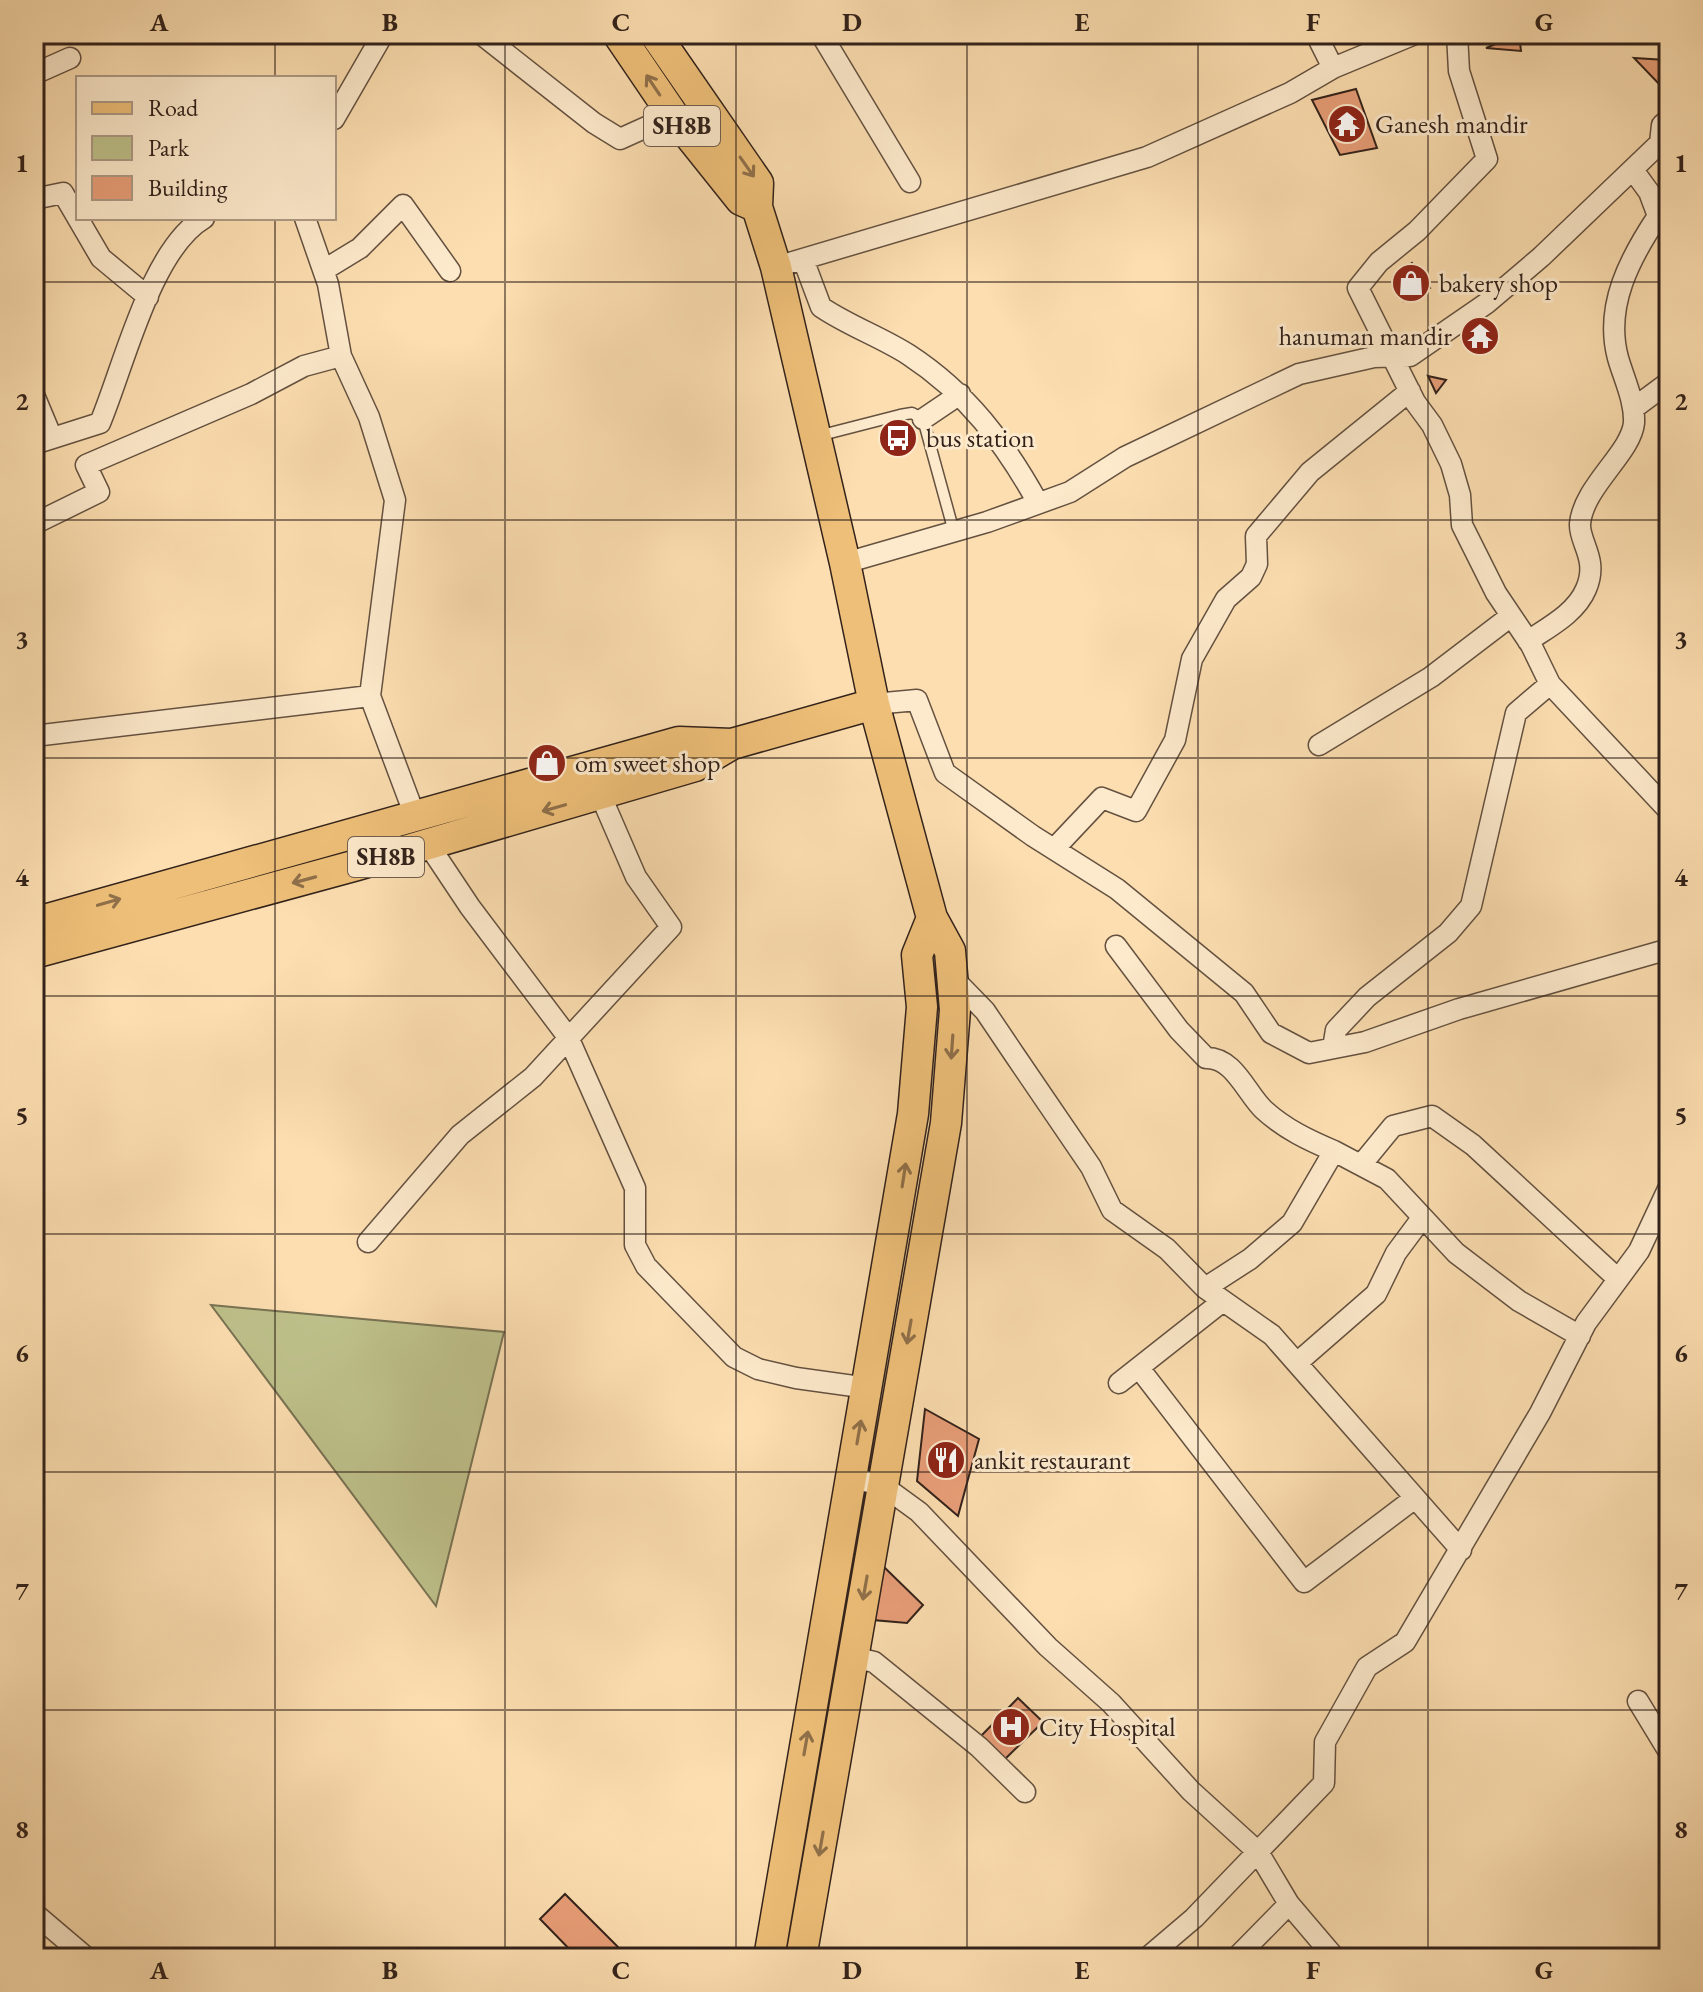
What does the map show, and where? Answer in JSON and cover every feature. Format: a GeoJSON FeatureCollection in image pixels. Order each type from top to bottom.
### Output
{"type":"FeatureCollection","features":[{"type":"Feature","properties":{"kind":"main road","name":"SH8B"},"geometry":{"type":"LineString","coordinates":[[618,34],[673,115],[741,200],[757,207]]}},
{"type":"Feature","properties":{"kind":"main road","name":"SH8B"},"geometry":{"type":"LineString","coordinates":[[34,953],[695,766],[732,744],[874,704],[816,437],[789,263],[757,207],[758,183],[655,34]]}},
{"type":"Feature","properties":{"kind":"main road"},"geometry":{"type":"LineString","coordinates":[[801,1958],[946,1123],[955,1010],[950,951],[932,918],[874,704]]}},
{"type":"Feature","properties":{"kind":"main road","name":"SH8B"},"geometry":{"type":"LineString","coordinates":[[34,923],[679,742],[732,744]]}},
{"type":"Feature","properties":{"kind":"main road"},"geometry":{"type":"LineString","coordinates":[[769,1958],[885,1293],[913,1114],[922,1007],[917,955],[932,918]]}},
{"type":"Feature","properties":{"kind":"main road"},"geometry":{"type":"LineString","coordinates":[[885,1293],[916,1295]]}},
{"type":"Feature","properties":{"kind":"street"},"geometry":{"type":"LineString","coordinates":[[336,116],[383,34]]}},
{"type":"Feature","properties":{"kind":"street"},"geometry":{"type":"LineString","coordinates":[[481,34],[594,123],[620,139],[673,115]]}},
{"type":"Feature","properties":{"kind":"street"},"geometry":{"type":"LineString","coordinates":[[821,34],[910,182]]}},
{"type":"Feature","properties":{"kind":"street"},"geometry":{"type":"LineString","coordinates":[[1316,34],[1333,68]]}},
{"type":"Feature","properties":{"kind":"street"},"geometry":{"type":"LineString","coordinates":[[1038,503],[991,426],[960,394],[909,355],[821,307],[789,263],[1147,157],[1290,93],[1333,68],[1415,34]]}},
{"type":"Feature","properties":{"kind":"street"},"geometry":{"type":"LineString","coordinates":[[1457,34],[1459,71],[1487,159],[1417,231],[1379,262],[1358,288],[1451,464],[1460,495],[1462,525],[1550,684],[1669,811]]}},
{"type":"Feature","properties":{"kind":"street"},"geometry":{"type":"LineString","coordinates":[[34,74],[70,58]]}},
{"type":"Feature","properties":{"kind":"street"},"geometry":{"type":"LineString","coordinates":[[845,563],[954,532],[1070,492],[1125,457],[1299,374],[1410,356],[1487,303],[1633,170],[1660,143],[1662,125],[1669,119]]}},
{"type":"Feature","properties":{"kind":"street"},"geometry":{"type":"LineString","coordinates":[[1528,641],[1569,611],[1588,586],[1591,555],[1580,526],[1591,491],[1634,427],[1634,408],[1614,342],[1615,312],[1623,278],[1658,216],[1649,192],[1633,170]]}},
{"type":"Feature","properties":{"kind":"street"},"geometry":{"type":"LineString","coordinates":[[34,199],[63,193],[76,215]]}},
{"type":"Feature","properties":{"kind":"street"},"geometry":{"type":"LineString","coordinates":[[324,270],[360,248],[403,205],[450,271]]}},
{"type":"Feature","properties":{"kind":"street"},"geometry":{"type":"LineString","coordinates":[[79,220],[101,258],[148,297]]}},
{"type":"Feature","properties":{"kind":"street"},"geometry":{"type":"LineString","coordinates":[[34,395],[43,441],[100,423],[148,297],[190,227],[201,220]]}},
{"type":"Feature","properties":{"kind":"street"},"geometry":{"type":"LineString","coordinates":[[306,220],[336,314],[341,356],[369,417],[395,500],[370,696],[415,816]]}},
{"type":"Feature","properties":{"kind":"street"},"geometry":{"type":"LineString","coordinates":[[34,524],[99,492],[86,465],[251,394],[304,366],[341,356]]}},
{"type":"Feature","properties":{"kind":"street"},"geometry":{"type":"LineString","coordinates":[[1634,408],[1669,382]]}},
{"type":"Feature","properties":{"kind":"street"},"geometry":{"type":"LineString","coordinates":[[1054,849],[1102,798],[1136,811],[1175,740],[1192,659],[1226,599],[1251,577],[1257,564],[1256,536],[1310,472],[1410,391]]}},
{"type":"Feature","properties":{"kind":"street"},"geometry":{"type":"LineString","coordinates":[[923,419],[960,394]]}},
{"type":"Feature","properties":{"kind":"street"},"geometry":{"type":"LineString","coordinates":[[1319,745],[1431,677],[1511,616]]}},
{"type":"Feature","properties":{"kind":"street"},"geometry":{"type":"LineString","coordinates":[[1333,1048],[1336,1030],[1367,997],[1448,933],[1471,906],[1516,713],[1550,684]]}},
{"type":"Feature","properties":{"kind":"street"},"geometry":{"type":"LineString","coordinates":[[34,736],[370,696]]}},
{"type":"Feature","properties":{"kind":"street"},"geometry":{"type":"LineString","coordinates":[[874,704],[917,700],[945,773],[1117,889],[1179,936],[1244,993],[1271,1033],[1309,1053],[1365,1042],[1459,1009],[1669,949]]}},
{"type":"Feature","properties":{"kind":"street"},"geometry":{"type":"LineString","coordinates":[[368,1242],[460,1135],[533,1077],[671,927],[636,877],[600,794]]}},
{"type":"Feature","properties":{"kind":"street"},"geometry":{"type":"LineString","coordinates":[[428,844],[470,907],[568,1037],[635,1188],[635,1245],[646,1266],[734,1357],[758,1369],[796,1378],[868,1388]]}},
{"type":"Feature","properties":{"kind":"street"},"geometry":{"type":"LineString","coordinates":[[1116,946],[1179,1030],[1206,1058],[1217,1058],[1225,1063],[1263,1109],[1298,1136],[1387,1179],[1456,1253],[1519,1301],[1580,1336]]}},
{"type":"Feature","properties":{"kind":"street"},"geometry":{"type":"LineString","coordinates":[[952,977],[985,1011],[1007,1043],[1091,1167],[1112,1210],[1167,1249],[1205,1288],[1272,1335],[1461,1550]]}},
{"type":"Feature","properties":{"kind":"street"},"geometry":{"type":"LineString","coordinates":[[1361,1165],[1393,1126],[1432,1116],[1473,1145],[1618,1279]]}},
{"type":"Feature","properties":{"kind":"street"},"geometry":{"type":"LineString","coordinates":[[1205,1288],[1250,1259],[1292,1223],[1334,1151]]}},
{"type":"Feature","properties":{"kind":"street"},"geometry":{"type":"LineString","coordinates":[[1147,1958],[1194,1918],[1324,1783],[1325,1742],[1367,1667],[1405,1642],[1540,1413],[1580,1336],[1639,1251],[1669,1187]]}},
{"type":"Feature","properties":{"kind":"street"},"geometry":{"type":"LineString","coordinates":[[1298,1362],[1376,1294],[1396,1253],[1422,1218]]}},
{"type":"Feature","properties":{"kind":"street"},"geometry":{"type":"LineString","coordinates":[[1119,1383],[1223,1301]]}},
{"type":"Feature","properties":{"kind":"street"},"geometry":{"type":"LineString","coordinates":[[1139,1368],[1304,1582],[1415,1498]]}},
{"type":"Feature","properties":{"kind":"street"},"geometry":{"type":"LineString","coordinates":[[851,1478],[882,1485],[919,1512],[1037,1635],[1111,1703],[1191,1791],[1258,1852],[1289,1904],[1335,1958]]}},
{"type":"Feature","properties":{"kind":"street"},"geometry":{"type":"LineString","coordinates":[[853,1657],[874,1662],[979,1747],[1025,1792]]}},
{"type":"Feature","properties":{"kind":"street"},"geometry":{"type":"LineString","coordinates":[[1638,1701],[1669,1752]]}},
{"type":"Feature","properties":{"kind":"street"},"geometry":{"type":"LineString","coordinates":[[1236,1958],[1289,1904]]}},
{"type":"Feature","properties":{"kind":"street"},"geometry":{"type":"LineString","coordinates":[[34,1913],[87,1958]]}},
{"type":"Feature","properties":{"kind":"lane"},"geometry":{"type":"LineString","coordinates":[[816,437],[900,415],[912,413],[923,419],[954,532]]}},
{"type":"Feature","properties":{"kind":"green space"},"geometry":{"type":"Polygon","coordinates":[[[211,1305],[504,1332],[436,1606],[211,1305]]]}},
{"type":"Feature","properties":{"kind":"building"},"geometry":{"type":"Polygon","coordinates":[[[1519,34],[1521,51],[1486,48],[1519,34]]]}},
{"type":"Feature","properties":{"kind":"building"},"geometry":{"type":"Polygon","coordinates":[[[1634,58],[1666,60],[1660,85],[1634,58]]]}},
{"type":"Feature","properties":{"kind":"building","name":"Ganesh mandir"},"geometry":{"type":"Polygon","coordinates":[[[1356,89],[1377,148],[1340,155],[1312,100],[1356,89]]]}},
{"type":"Feature","properties":{"kind":"building","name":"bakery shop"},"geometry":{"type":"Polygon","coordinates":[[[1412,263],[1430,288],[1404,301],[1393,277],[1412,263]]]}},
{"type":"Feature","properties":{"kind":"building","name":"hanuman mandir"},"geometry":{"type":"Polygon","coordinates":[[[1489,330],[1477,348],[1463,342],[1489,330]]]}},
{"type":"Feature","properties":{"kind":"building"},"geometry":{"type":"Polygon","coordinates":[[[1428,376],[1446,380],[1436,393],[1428,376]]]}},
{"type":"Feature","properties":{"kind":"building","name":"ankit restaurant"},"geometry":{"type":"Polygon","coordinates":[[[925,1409],[979,1439],[958,1516],[917,1481],[925,1409]]]}},
{"type":"Feature","properties":{"kind":"building"},"geometry":{"type":"Polygon","coordinates":[[[884,1567],[923,1605],[907,1623],[873,1620],[884,1567]]]}},
{"type":"Feature","properties":{"kind":"building"},"geometry":{"type":"Polygon","coordinates":[[[1018,1698],[1043,1722],[1005,1759],[981,1736],[1018,1698]]]}},
{"type":"Feature","properties":{"kind":"building"},"geometry":{"type":"Polygon","coordinates":[[[565,1894],[629,1958],[578,1958],[540,1919],[565,1894]]]}},
{"type":"Feature","properties":{"kind":"place","name":"Ganesh mandir"},"geometry":{"type":"Point","coordinates":[1347,124]}},
{"type":"Feature","properties":{"kind":"place","name":"bakery shop"},"geometry":{"type":"Point","coordinates":[1411,283]}},
{"type":"Feature","properties":{"kind":"place","name":"hanuman mandir"},"geometry":{"type":"Point","coordinates":[1480,336]}},
{"type":"Feature","properties":{"kind":"place","name":"bus station"},"geometry":{"type":"Point","coordinates":[898,438]}},
{"type":"Feature","properties":{"kind":"place","name":"om sweet shop"},"geometry":{"type":"Point","coordinates":[547,763]}},
{"type":"Feature","properties":{"kind":"place","name":"ankit restaurant"},"geometry":{"type":"Point","coordinates":[946,1460]}},
{"type":"Feature","properties":{"kind":"place","name":"City Hospital"},"geometry":{"type":"Point","coordinates":[1011,1727]}}]}
